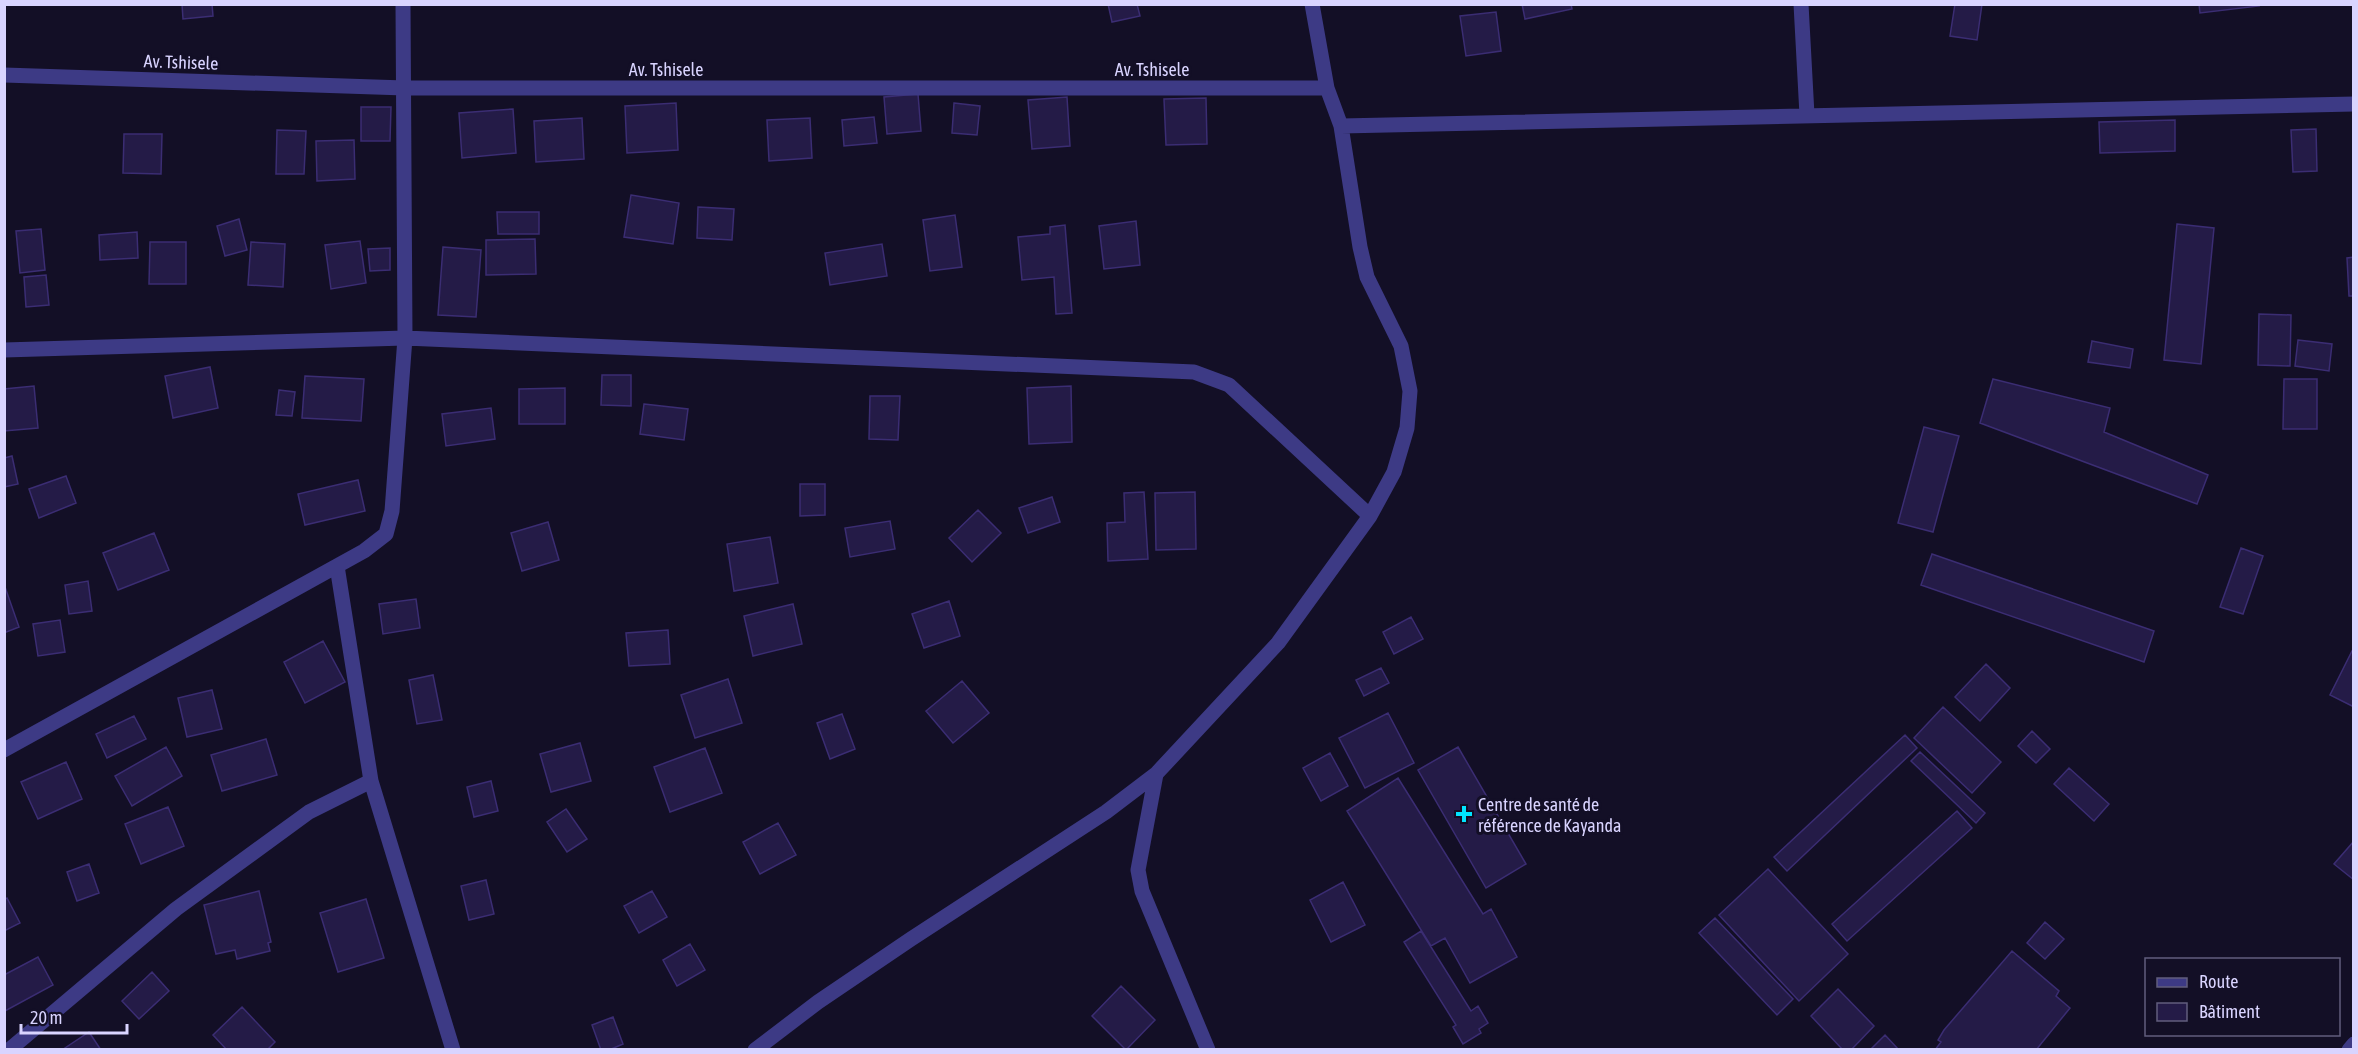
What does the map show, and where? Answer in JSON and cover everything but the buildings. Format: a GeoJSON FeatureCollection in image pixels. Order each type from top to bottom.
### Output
{"type":"FeatureCollection","features":[{"type":"Feature","properties":{"kind":"street"},"geometry":{"type":"LineString","coordinates":[[4,750],[364,551],[386,534],[392,511],[405,338],[404,4]]}},
{"type":"Feature","properties":{"kind":"street"},"geometry":{"type":"LineString","coordinates":[[755,1050],[818,1002],[1106,812],[1156,774],[1278,643],[1370,516],[1394,472],[1407,428],[1410,391],[1401,346],[1367,277],[1360,248],[1341,126],[1327,88],[1312,4]]}},
{"type":"Feature","properties":{"kind":"street"},"geometry":{"type":"LineString","coordinates":[[1801,4],[1807,116]]}},
{"type":"Feature","properties":{"kind":"street","name":"Av. Tshisele"},"geometry":{"type":"LineString","coordinates":[[4,75],[405,88],[1327,88]]}},
{"type":"Feature","properties":{"kind":"street"},"geometry":{"type":"LineString","coordinates":[[1341,126],[2354,104]]}},
{"type":"Feature","properties":{"kind":"street"},"geometry":{"type":"LineString","coordinates":[[4,350],[405,338],[1194,372],[1229,385],[1370,516]]}},
{"type":"Feature","properties":{"kind":"street"},"geometry":{"type":"LineString","coordinates":[[337,566],[371,781],[453,1050]]}},
{"type":"Feature","properties":{"kind":"street"},"geometry":{"type":"LineString","coordinates":[[1156,774],[1138,870],[1142,891],[1208,1050]]}},
{"type":"Feature","properties":{"kind":"street"},"geometry":{"type":"LineString","coordinates":[[9,1050],[176,909],[309,812],[371,781]]}},
{"type":"Feature","properties":{"kind":"street"},"geometry":{"type":"LineString","coordinates":[[2349,1050],[2354,1044]]}},
{"type":"Feature","properties":{"kind":"place","name":"Centre de santé de référence de Kayanda"},"geometry":{"type":"Point","coordinates":[1464,814]}}]}
